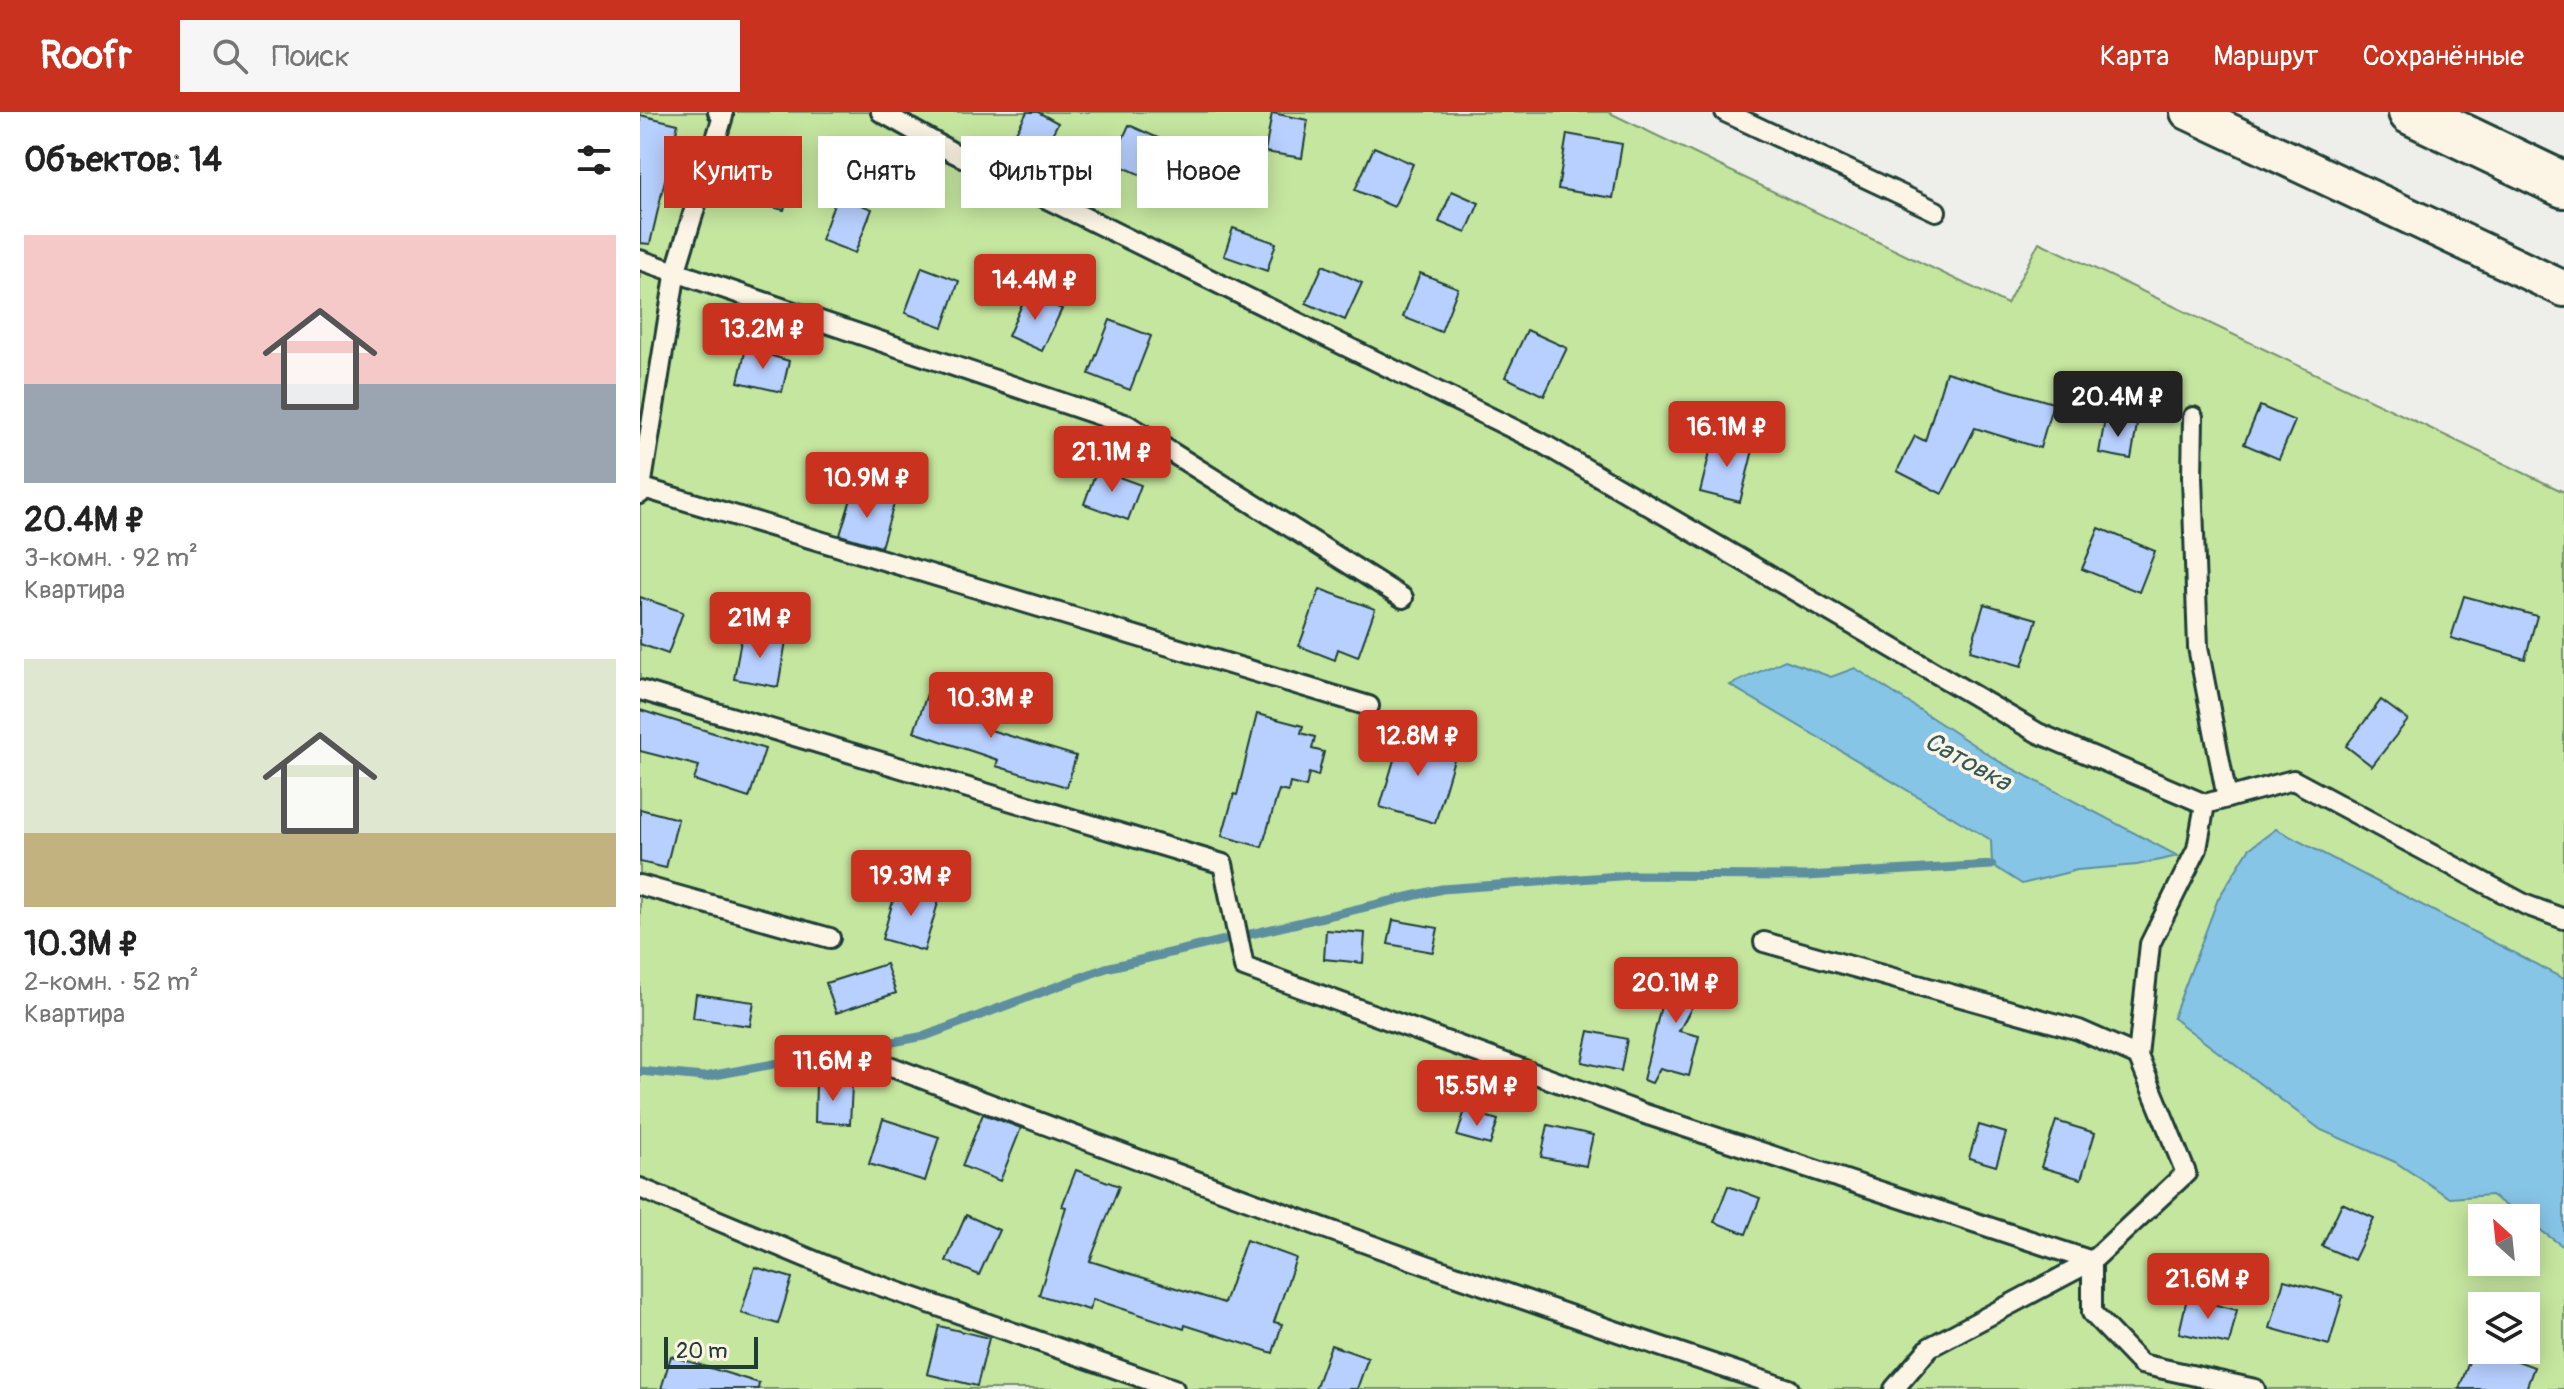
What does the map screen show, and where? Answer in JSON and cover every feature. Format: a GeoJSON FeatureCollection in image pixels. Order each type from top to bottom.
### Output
{"type":"FeatureCollection","features":[{"type":"Feature","properties":{"kind":"highway"},"geometry":{"type":"LineString","coordinates":[[2411,112],[2564,185]]}},
{"type":"Feature","properties":{"kind":"street"},"geometry":{"type":"LineString","coordinates":[[2188,112],[2564,289]]}},
{"type":"Feature","properties":{"kind":"lane"},"geometry":{"type":"LineString","coordinates":[[718,112],[723,116],[676,270],[640,490],[1369,706]]}},
{"type":"Feature","properties":{"kind":"lane"},"geometry":{"type":"LineString","coordinates":[[881,112],[952,152],[1540,442],[2038,733],[2205,804],[2293,780],[2526,905],[2564,919]]}},
{"type":"Feature","properties":{"kind":"lane"},"geometry":{"type":"LineString","coordinates":[[1725,112],[1936,211]]}},
{"type":"Feature","properties":{"kind":"lane"},"geometry":{"type":"LineString","coordinates":[[640,260],[1128,425],[1403,598]]}},
{"type":"Feature","properties":{"kind":"lane"},"geometry":{"type":"LineString","coordinates":[[2193,417],[2198,647],[2227,798]]}},
{"type":"Feature","properties":{"kind":"lane"},"geometry":{"type":"LineString","coordinates":[[640,690],[1223,864],[1244,967],[1642,1113],[2092,1261]]}},
{"type":"Feature","properties":{"kind":"lane"},"geometry":{"type":"LineString","coordinates":[[1894,1389],[1930,1347],[2092,1261],[2186,1173],[2138,1056],[2150,944],[2197,849],[2205,804]]}},
{"type":"Feature","properties":{"kind":"lane"},"geometry":{"type":"LineString","coordinates":[[640,885],[830,938]]}},
{"type":"Feature","properties":{"kind":"lane"},"geometry":{"type":"LineString","coordinates":[[1764,942],[2079,1030],[2138,1056]]}},
{"type":"Feature","properties":{"kind":"lane"},"geometry":{"type":"LineString","coordinates":[[881,1063],[1597,1326],[1789,1389]]}},
{"type":"Feature","properties":{"kind":"lane"},"geometry":{"type":"LineString","coordinates":[[640,1188],[841,1272],[1174,1389]]}},
{"type":"Feature","properties":{"kind":"lane"},"geometry":{"type":"LineString","coordinates":[[2092,1261],[2092,1313],[2141,1364],[2255,1389]]}},
{"type":"Feature","properties":{"kind":"green space"},"geometry":{"type":"Polygon","coordinates":[[[640,112],[1608,112],[2007,304],[2039,242],[2564,492],[2564,1389],[640,1389],[640,112]]]}},
{"type":"Feature","properties":{"kind":"water","name":"Сатовка"},"geometry":{"type":"Polygon","coordinates":[[[1785,660],[1831,677],[1855,668],[2000,762],[2178,856],[2137,865],[2077,870],[2022,884],[1992,865],[1991,840],[1730,685],[1785,660]]]}},
{"type":"Feature","properties":{"kind":"water"},"geometry":{"type":"Polygon","coordinates":[[[2276,829],[2564,979],[2564,1247],[2540,1230],[2540,1204],[2504,1204],[2491,1195],[2450,1198],[2395,1162],[2321,1130],[2173,1018],[2218,899],[2249,849],[2276,829]]]}},
{"type":"Feature","properties":{"kind":"building"},"geometry":{"type":"Polygon","coordinates":[[[1027,112],[1038,112],[1058,123],[1051,136],[1014,136],[1027,112]]]}},
{"type":"Feature","properties":{"kind":"building"},"geometry":{"type":"Polygon","coordinates":[[[1272,113],[1308,120],[1302,158],[1268,152],[1272,113]]]}},
{"type":"Feature","properties":{"kind":"building"},"geometry":{"type":"Polygon","coordinates":[[[640,115],[678,124],[675,136],[664,136],[664,184],[650,244],[640,243],[640,115]]]}},
{"type":"Feature","properties":{"kind":"building"},"geometry":{"type":"Polygon","coordinates":[[[1129,125],[1154,136],[1137,136],[1137,173],[1121,166],[1121,142],[1129,125]]]}},
{"type":"Feature","properties":{"kind":"building"},"geometry":{"type":"Polygon","coordinates":[[[1567,134],[1622,144],[1613,198],[1558,189],[1567,134]]]}},
{"type":"Feature","properties":{"kind":"building"},"geometry":{"type":"Polygon","coordinates":[[[1374,147],[1413,164],[1394,207],[1355,190],[1374,147]]]}},
{"type":"Feature","properties":{"kind":"building"},"geometry":{"type":"Polygon","coordinates":[[[1452,191],[1479,203],[1466,233],[1439,222],[1452,191]]]}},
{"type":"Feature","properties":{"kind":"building"},"geometry":{"type":"Polygon","coordinates":[[[833,208],[872,209],[855,253],[821,240],[833,208]]]}},
{"type":"Feature","properties":{"kind":"building"},"geometry":{"type":"Polygon","coordinates":[[[1233,228],[1276,243],[1267,271],[1224,256],[1233,228]]]}},
{"type":"Feature","properties":{"kind":"building"},"geometry":{"type":"Polygon","coordinates":[[[1323,265],[1362,283],[1345,320],[1306,303],[1323,265]]]}},
{"type":"Feature","properties":{"kind":"building"},"geometry":{"type":"Polygon","coordinates":[[[922,267],[959,281],[943,327],[905,313],[922,267]]]}},
{"type":"Feature","properties":{"kind":"building"},"geometry":{"type":"Polygon","coordinates":[[[1420,273],[1458,288],[1441,332],[1403,317],[1420,273]]]}},
{"type":"Feature","properties":{"kind":"building"},"geometry":{"type":"Polygon","coordinates":[[[1027,293],[1062,309],[1042,351],[1008,336],[1027,293]]]}},
{"type":"Feature","properties":{"kind":"building"},"geometry":{"type":"Polygon","coordinates":[[[1110,320],[1151,336],[1130,390],[1089,374],[1110,320]]]}},
{"type":"Feature","properties":{"kind":"building"},"geometry":{"type":"Polygon","coordinates":[[[1527,330],[1567,348],[1544,396],[1505,377],[1527,330]]]}},
{"type":"Feature","properties":{"kind":"building"},"geometry":{"type":"Polygon","coordinates":[[[746,348],[789,361],[782,392],[738,382],[746,348]]]}},
{"type":"Feature","properties":{"kind":"building"},"geometry":{"type":"Polygon","coordinates":[[[1946,372],[2053,403],[2040,448],[1975,428],[1942,494],[1897,471],[1915,436],[1925,441],[1946,372]]]}},
{"type":"Feature","properties":{"kind":"building"},"geometry":{"type":"Polygon","coordinates":[[[2260,406],[2295,421],[2279,459],[2244,444],[2260,406]]]}},
{"type":"Feature","properties":{"kind":"building"},"geometry":{"type":"Polygon","coordinates":[[[2105,419],[2137,425],[2131,459],[2099,453],[2105,419]]]}},
{"type":"Feature","properties":{"kind":"building"},"geometry":{"type":"Polygon","coordinates":[[[1714,436],[1754,446],[1740,502],[1700,492],[1714,436]]]}},
{"type":"Feature","properties":{"kind":"building"},"geometry":{"type":"Polygon","coordinates":[[[1097,469],[1141,485],[1128,520],[1084,504],[1097,469]]]}},
{"type":"Feature","properties":{"kind":"building"},"geometry":{"type":"Polygon","coordinates":[[[853,492],[894,504],[881,547],[840,535],[853,492]]]}},
{"type":"Feature","properties":{"kind":"building"},"geometry":{"type":"Polygon","coordinates":[[[2099,528],[2155,551],[2139,592],[2082,569],[2099,528]]]}},
{"type":"Feature","properties":{"kind":"building"},"geometry":{"type":"Polygon","coordinates":[[[1320,589],[1375,609],[1358,657],[1338,649],[1335,660],[1299,646],[1320,589]]]}},
{"type":"Feature","properties":{"kind":"building"},"geometry":{"type":"Polygon","coordinates":[[[2464,596],[2537,616],[2525,659],[2451,638],[2464,596]]]}},
{"type":"Feature","properties":{"kind":"building"},"geometry":{"type":"Polygon","coordinates":[[[640,597],[683,612],[668,654],[640,644],[640,597]]]}},
{"type":"Feature","properties":{"kind":"building"},"geometry":{"type":"Polygon","coordinates":[[[1984,604],[2037,619],[2022,666],[1970,651],[1984,604]]]}},
{"type":"Feature","properties":{"kind":"building"},"geometry":{"type":"Polygon","coordinates":[[[742,634],[786,641],[778,687],[734,679],[742,634]]]}},
{"type":"Feature","properties":{"kind":"building"},"geometry":{"type":"Polygon","coordinates":[[[928,691],[990,712],[984,728],[1076,756],[1067,787],[996,766],[998,760],[914,732],[928,691]]]}},
{"type":"Feature","properties":{"kind":"building"},"geometry":{"type":"Polygon","coordinates":[[[2381,700],[2408,720],[2372,766],[2346,746],[2381,700]]]}},
{"type":"Feature","properties":{"kind":"building"},"geometry":{"type":"Polygon","coordinates":[[[640,710],[765,749],[749,798],[694,780],[699,766],[640,751],[640,710]]]}},
{"type":"Feature","properties":{"kind":"building"},"geometry":{"type":"Polygon","coordinates":[[[1257,714],[1303,726],[1301,733],[1315,737],[1312,749],[1324,752],[1318,776],[1309,773],[1306,787],[1290,783],[1288,792],[1279,790],[1262,847],[1222,836],[1234,794],[1237,795],[1257,714]]]}},
{"type":"Feature","properties":{"kind":"building"},"geometry":{"type":"Polygon","coordinates":[[[1402,733],[1457,749],[1435,823],[1380,807],[1402,733]]]}},
{"type":"Feature","properties":{"kind":"building"},"geometry":{"type":"Polygon","coordinates":[[[640,809],[678,819],[666,868],[640,862],[640,809]]]}},
{"type":"Feature","properties":{"kind":"building"},"geometry":{"type":"Polygon","coordinates":[[[898,884],[940,896],[924,951],[882,939],[898,884]]]}},
{"type":"Feature","properties":{"kind":"building"},"geometry":{"type":"Polygon","coordinates":[[[1393,920],[1438,928],[1433,952],[1388,944],[1393,920]]]}},
{"type":"Feature","properties":{"kind":"building"},"geometry":{"type":"Polygon","coordinates":[[[1326,930],[1365,933],[1363,963],[1324,959],[1326,930]]]}},
{"type":"Feature","properties":{"kind":"building"},"geometry":{"type":"Polygon","coordinates":[[[1685,960],[1710,973],[1679,1031],[1699,1036],[1689,1076],[1660,1068],[1652,1083],[1643,1080],[1661,1006],[1685,960]]]}},
{"type":"Feature","properties":{"kind":"building"},"geometry":{"type":"Polygon","coordinates":[[[886,964],[896,993],[836,1013],[826,983],[886,964]]]}},
{"type":"Feature","properties":{"kind":"building"},"geometry":{"type":"Polygon","coordinates":[[[696,994],[754,1002],[750,1026],[693,1018],[696,994]]]}},
{"type":"Feature","properties":{"kind":"building"},"geometry":{"type":"Polygon","coordinates":[[[1589,1031],[1627,1039],[1621,1071],[1582,1062],[1589,1031]]]}},
{"type":"Feature","properties":{"kind":"building"},"geometry":{"type":"Polygon","coordinates":[[[816,1083],[852,1085],[850,1124],[815,1122],[816,1083]]]}},
{"type":"Feature","properties":{"kind":"building"},"geometry":{"type":"Polygon","coordinates":[[[1465,1110],[1498,1120],[1490,1145],[1457,1136],[1465,1110]]]}},
{"type":"Feature","properties":{"kind":"building"},"geometry":{"type":"Polygon","coordinates":[[[983,1114],[1021,1128],[1000,1181],[962,1166],[983,1114]]]}},
{"type":"Feature","properties":{"kind":"building"},"geometry":{"type":"Polygon","coordinates":[[[883,1119],[939,1137],[925,1181],[869,1164],[883,1119]]]}},
{"type":"Feature","properties":{"kind":"building"},"geometry":{"type":"Polygon","coordinates":[[[2056,1121],[2095,1133],[2081,1179],[2041,1167],[2056,1121]]]}},
{"type":"Feature","properties":{"kind":"building"},"geometry":{"type":"Polygon","coordinates":[[[1548,1125],[1593,1135],[1586,1166],[1541,1157],[1548,1125]]]}},
{"type":"Feature","properties":{"kind":"building"},"geometry":{"type":"Polygon","coordinates":[[[1979,1125],[2006,1133],[1996,1166],[1969,1158],[1979,1125]]]}},
{"type":"Feature","properties":{"kind":"building"},"geometry":{"type":"Polygon","coordinates":[[[1076,1170],[1119,1186],[1090,1261],[1224,1303],[1246,1240],[1296,1258],[1274,1322],[1282,1324],[1273,1353],[1185,1325],[1184,1329],[1093,1299],[1089,1310],[1039,1295],[1066,1207],[1062,1206],[1076,1170]]]}},
{"type":"Feature","properties":{"kind":"building"},"geometry":{"type":"Polygon","coordinates":[[[1728,1186],[1760,1198],[1746,1234],[1714,1222],[1728,1186]]]}},
{"type":"Feature","properties":{"kind":"building"},"geometry":{"type":"Polygon","coordinates":[[[2342,1203],[2374,1218],[2354,1260],[2322,1246],[2342,1203]]]}},
{"type":"Feature","properties":{"kind":"building"},"geometry":{"type":"Polygon","coordinates":[[[966,1215],[999,1230],[979,1275],[946,1261],[966,1215]]]}},
{"type":"Feature","properties":{"kind":"building"},"geometry":{"type":"Polygon","coordinates":[[[755,1267],[792,1278],[778,1324],[741,1313],[755,1267]]]}},
{"type":"Feature","properties":{"kind":"building"},"geometry":{"type":"Polygon","coordinates":[[[2284,1280],[2343,1296],[2329,1345],[2270,1328],[2284,1280]]]}},
{"type":"Feature","properties":{"kind":"building"},"geometry":{"type":"Polygon","coordinates":[[[2187,1298],[2237,1310],[2229,1344],[2179,1333],[2187,1298]]]}},
{"type":"Feature","properties":{"kind":"building"},"geometry":{"type":"Polygon","coordinates":[[[939,1326],[989,1338],[977,1386],[927,1374],[939,1326]]]}},
{"type":"Feature","properties":{"kind":"building"},"geometry":{"type":"Polygon","coordinates":[[[1331,1345],[1368,1358],[1357,1389],[1315,1389],[1331,1345]]]}},
{"type":"Feature","properties":{"kind":"building"},"geometry":{"type":"Polygon","coordinates":[[[671,1356],[759,1383],[758,1389],[661,1389],[671,1356]]]}},
{"type":"Feature","properties":{"kind":"building"},"geometry":{"type":"Polygon","coordinates":[[[2468,1364],[2526,1364],[2534,1367],[2526,1389],[2459,1389],[2468,1364]]]}},
{"type":"Feature","properties":{"kind":"waterway"},"geometry":{"type":"LineString","coordinates":[[640,1071],[704,1077],[925,1036],[1106,968],[1442,889],[1633,875],[1807,876],[1992,865]]}}]}
